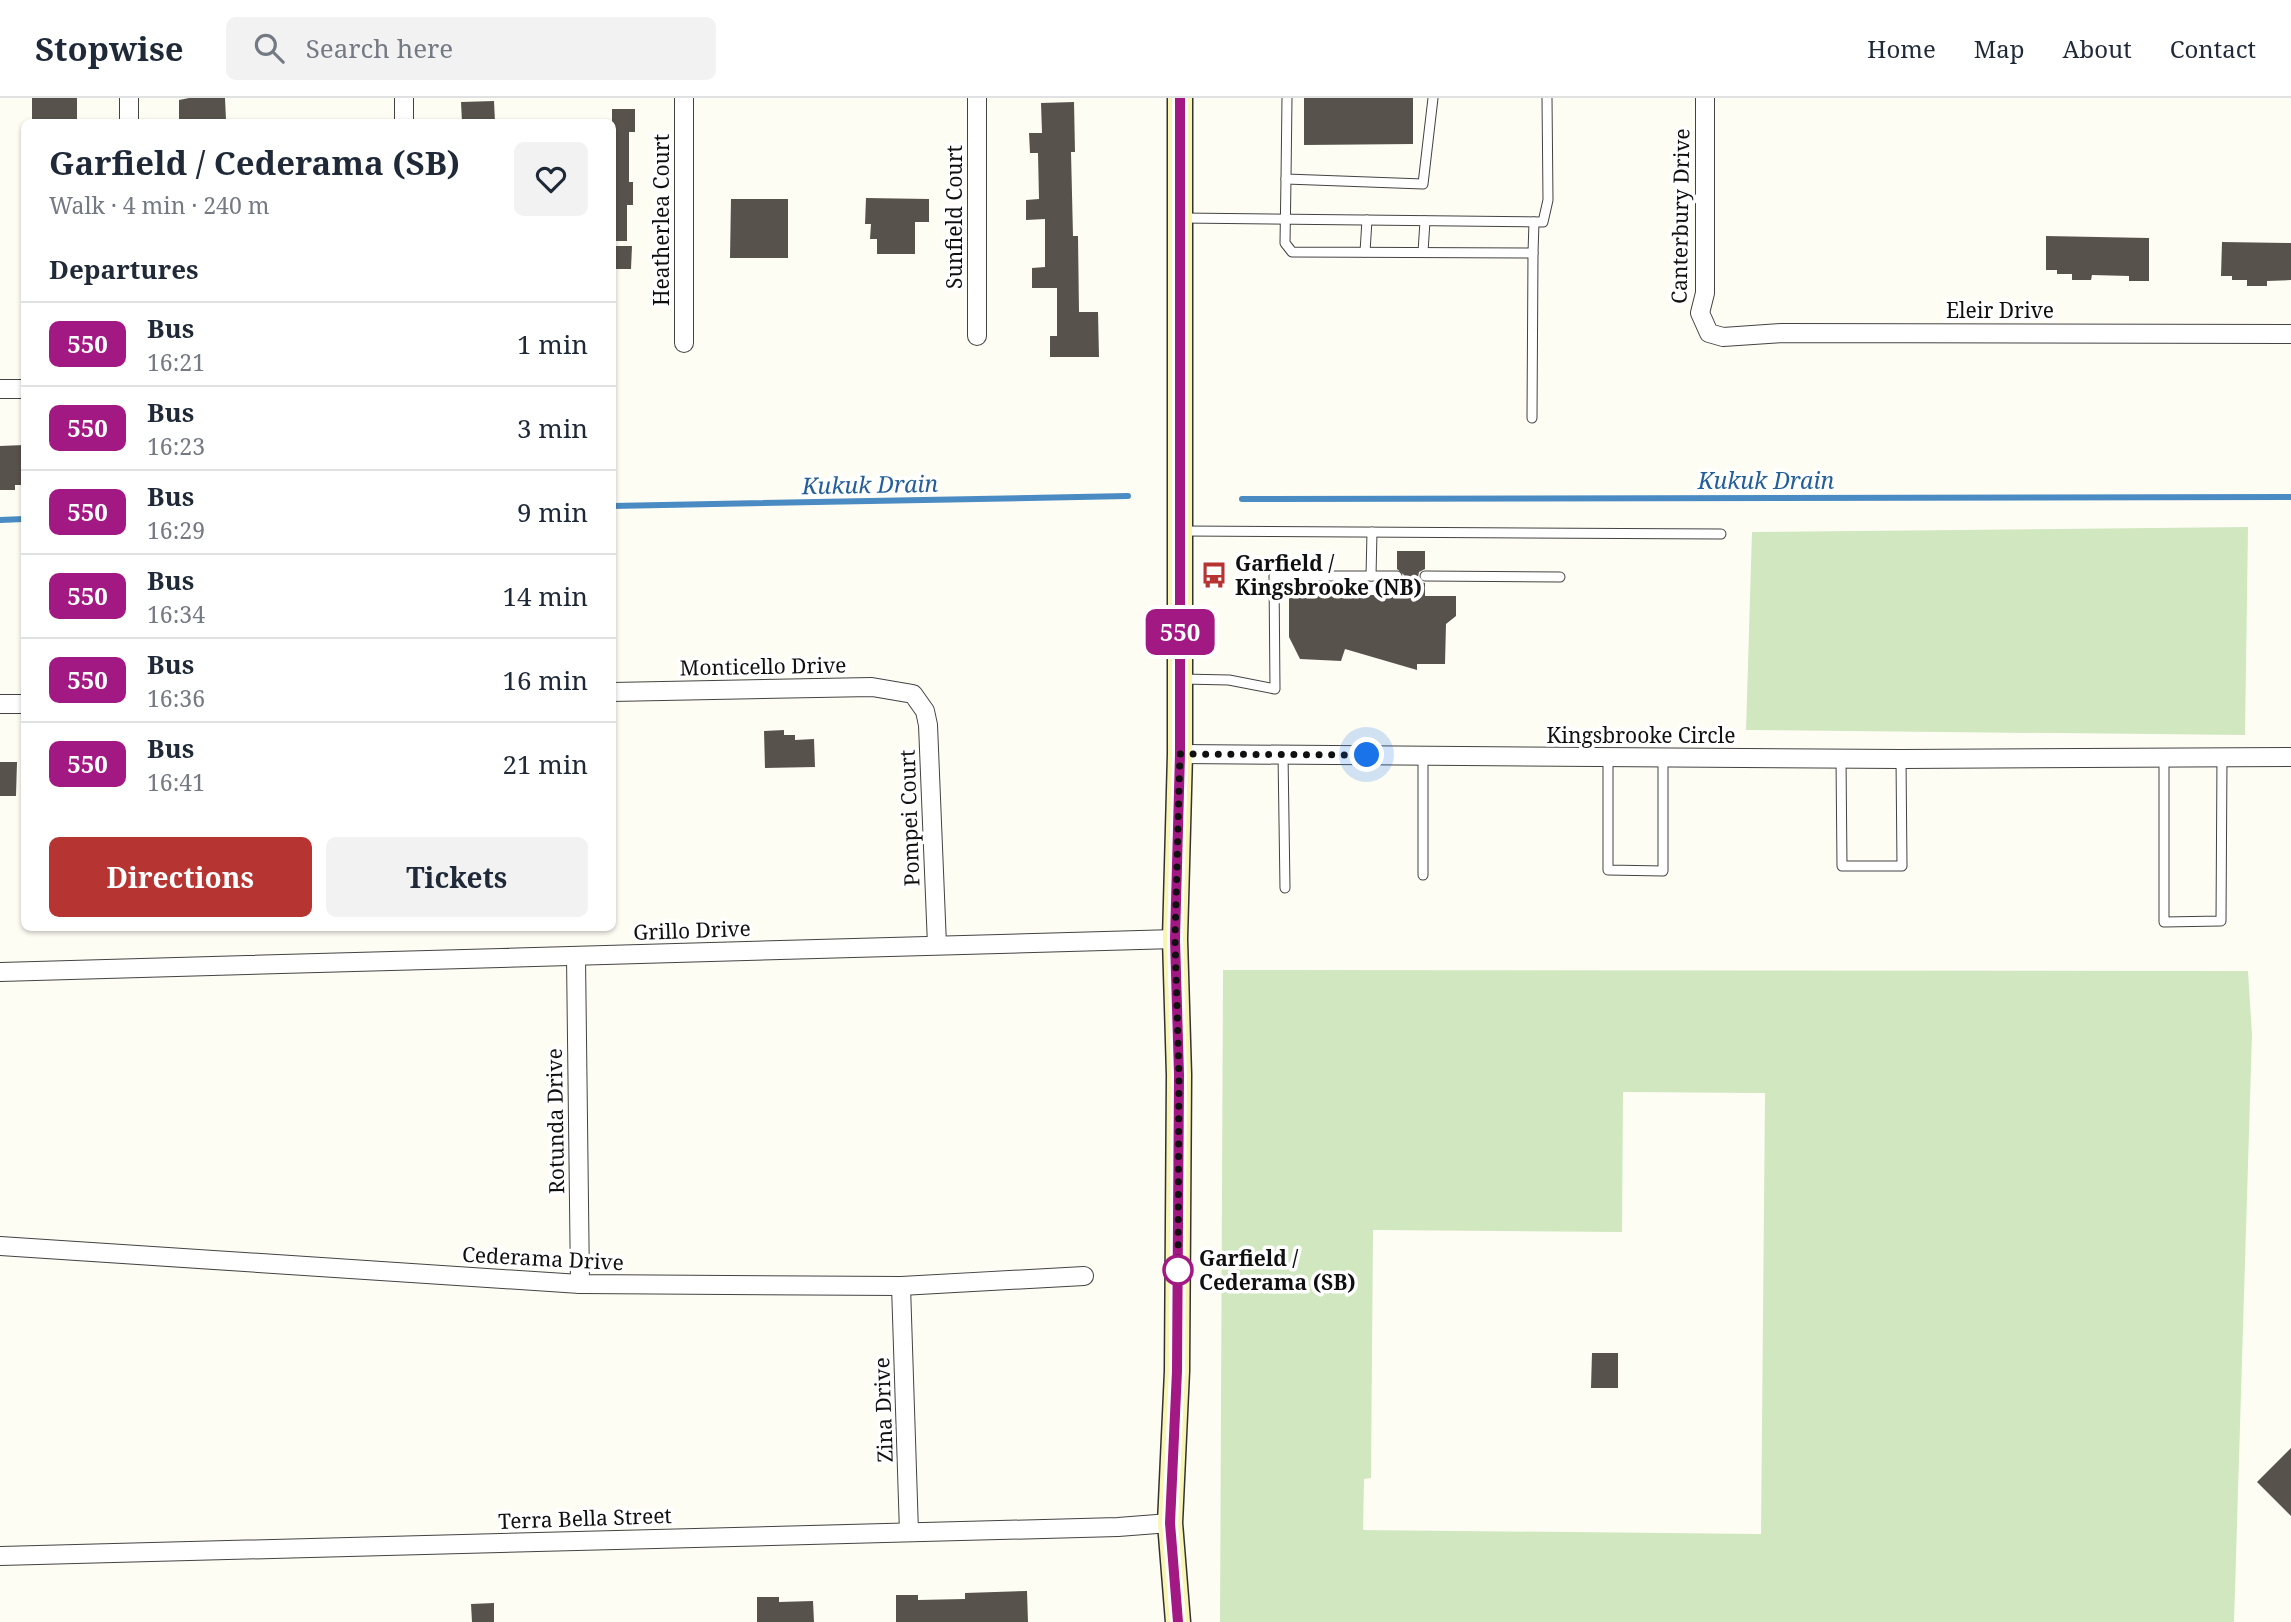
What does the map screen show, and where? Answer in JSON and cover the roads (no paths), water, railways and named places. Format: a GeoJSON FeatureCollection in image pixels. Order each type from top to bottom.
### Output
{"type":"FeatureCollection","features":[{"type":"Feature","properties":{"kind":"main road"},"geometry":{"type":"LineString","coordinates":[[1178,1622],[1170,1523],[1177,1371],[1179,1075],[1175,939],[1180,754],[1180,98]]}},
{"type":"Feature","properties":{"kind":"street"},"geometry":{"type":"LineString","coordinates":[[129,98],[130,119]]}},
{"type":"Feature","properties":{"kind":"street"},"geometry":{"type":"LineString","coordinates":[[404,98],[404,119]]}},
{"type":"Feature","properties":{"kind":"street","name":"Heatherlea Court"},"geometry":{"type":"LineString","coordinates":[[684,98],[684,342]]}},
{"type":"Feature","properties":{"kind":"street","name":"Sunfield Court"},"geometry":{"type":"LineString","coordinates":[[977,98],[977,336]]}},
{"type":"Feature","properties":{"kind":"street","name":"Canterbury Drive"},"geometry":{"type":"LineString","coordinates":[[1705,98],[1704,293],[1700,313],[1709,333]]}},
{"type":"Feature","properties":{"kind":"street","name":"Eleir Drive"},"geometry":{"type":"LineString","coordinates":[[1709,333],[1723,337],[1782,333],[2291,334]]}},
{"type":"Feature","properties":{"kind":"street"},"geometry":{"type":"LineString","coordinates":[[0,389],[21,389]]}},
{"type":"Feature","properties":{"kind":"street","name":"Monticello Drive"},"geometry":{"type":"LineString","coordinates":[[616,692],[872,687],[913,694]]}},
{"type":"Feature","properties":{"kind":"street","name":"Pompei Court"},"geometry":{"type":"LineString","coordinates":[[913,694],[925,711],[928,725],[937,945]]}},
{"type":"Feature","properties":{"kind":"street"},"geometry":{"type":"LineString","coordinates":[[0,704],[21,704]]}},
{"type":"Feature","properties":{"kind":"street","name":"Kingsbrooke Circle"},"geometry":{"type":"LineString","coordinates":[[1180,754],[1842,759],[2291,757]]}},
{"type":"Feature","properties":{"kind":"street","name":"Grillo Drive"},"geometry":{"type":"LineString","coordinates":[[0,972],[1175,939]]}},
{"type":"Feature","properties":{"kind":"street","name":"Rotunda Drive"},"geometry":{"type":"LineString","coordinates":[[576,957],[580,1284]]}},
{"type":"Feature","properties":{"kind":"street","name":"Cederama Drive"},"geometry":{"type":"LineString","coordinates":[[0,1246],[580,1284],[901,1286],[1084,1276]]}},
{"type":"Feature","properties":{"kind":"street","name":"Zina Drive"},"geometry":{"type":"LineString","coordinates":[[901,1286],[909,1532]]}},
{"type":"Feature","properties":{"kind":"street","name":"Terra Bella Street"},"geometry":{"type":"LineString","coordinates":[[0,1556],[1118,1527],[1170,1523]]}},
{"type":"Feature","properties":{"kind":"lane"},"geometry":{"type":"LineString","coordinates":[[1287,98],[1284,243],[1292,252],[1533,253]]}},
{"type":"Feature","properties":{"kind":"lane"},"geometry":{"type":"LineString","coordinates":[[1286,179],[1423,184],[1433,98]]}},
{"type":"Feature","properties":{"kind":"lane"},"geometry":{"type":"LineString","coordinates":[[1180,218],[1543,222],[1548,200],[1547,98]]}},
{"type":"Feature","properties":{"kind":"lane"},"geometry":{"type":"LineString","coordinates":[[1365,252],[1367,220]]}},
{"type":"Feature","properties":{"kind":"lane"},"geometry":{"type":"LineString","coordinates":[[1423,253],[1425,221]]}},
{"type":"Feature","properties":{"kind":"lane"},"geometry":{"type":"LineString","coordinates":[[1532,418],[1534,222]]}},
{"type":"Feature","properties":{"kind":"lane"},"geometry":{"type":"LineString","coordinates":[[1180,531],[1720,534]]}},
{"type":"Feature","properties":{"kind":"lane"},"geometry":{"type":"LineString","coordinates":[[1371,576],[1372,532]]}},
{"type":"Feature","properties":{"kind":"lane"},"geometry":{"type":"LineString","coordinates":[[1180,679],[1229,680],[1275,689],[1274,576],[1397,576]]}},
{"type":"Feature","properties":{"kind":"lane"},"geometry":{"type":"LineString","coordinates":[[1425,576],[1560,577]]}},
{"type":"Feature","properties":{"kind":"lane"},"geometry":{"type":"LineString","coordinates":[[1283,754],[1285,888]]}},
{"type":"Feature","properties":{"kind":"lane"},"geometry":{"type":"LineString","coordinates":[[1423,755],[1423,875]]}},
{"type":"Feature","properties":{"kind":"lane"},"geometry":{"type":"LineString","coordinates":[[1608,757],[1608,870],[1663,871],[1663,757]]}},
{"type":"Feature","properties":{"kind":"lane"},"geometry":{"type":"LineString","coordinates":[[2164,757],[2164,922],[2221,921],[2222,757]]}},
{"type":"Feature","properties":{"kind":"lane"},"geometry":{"type":"LineString","coordinates":[[1842,759],[1842,866],[1902,866],[1901,759]]}},
{"type":"Feature","properties":{"kind":"waterway","name":"Kukuk Drain"},"geometry":{"type":"LineString","coordinates":[[616,506],[1128,496]]}},
{"type":"Feature","properties":{"kind":"waterway","name":"Kukuk Drain"},"geometry":{"type":"LineString","coordinates":[[1242,499],[2291,497]]}},
{"type":"Feature","properties":{"kind":"waterway"},"geometry":{"type":"LineString","coordinates":[[0,520],[21,519]]}},
{"type":"Feature","properties":{"kind":"place","name":"Garfield / Kingsbrooke (NB)"},"geometry":{"type":"Point","coordinates":[1214,575]}},
{"type":"Feature","properties":{"kind":"place","name":"Garfield / Cederama (SB)"},"geometry":{"type":"Point","coordinates":[1178,1270]}}]}
